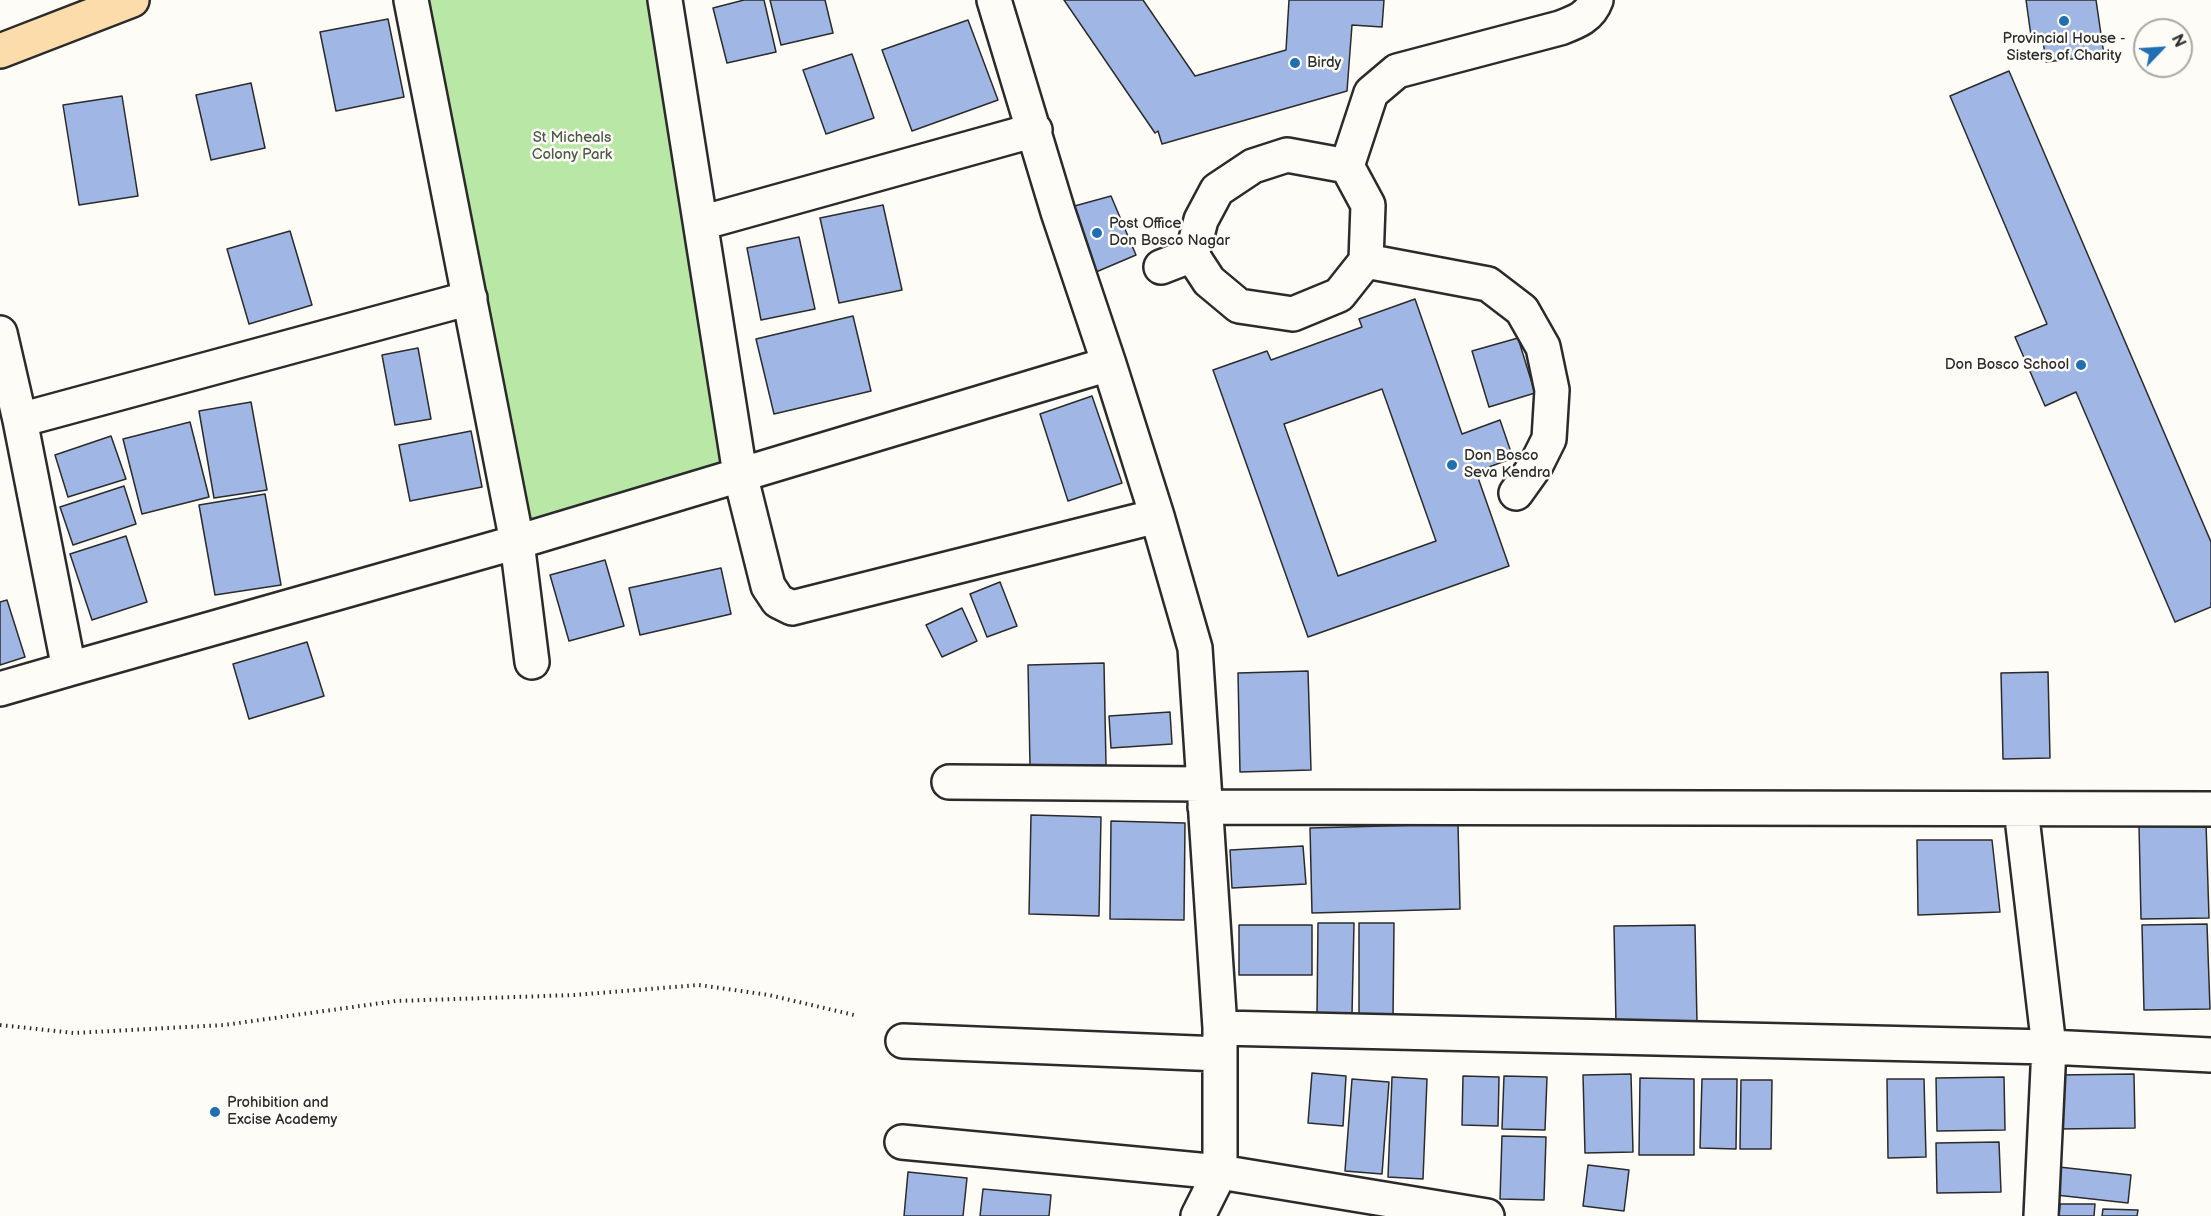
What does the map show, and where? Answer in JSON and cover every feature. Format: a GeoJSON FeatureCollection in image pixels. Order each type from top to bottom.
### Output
{"type":"FeatureCollection","features":[{"type":"Feature","properties":{"kind":"main road"},"geometry":{"type":"LineString","coordinates":[[0,51],[132,0]]}},
{"type":"Feature","properties":{"kind":"street"},"geometry":{"type":"LineString","coordinates":[[411,0],[517,542],[532,662]]}},
{"type":"Feature","properties":{"kind":"street"},"geometry":{"type":"LineString","coordinates":[[665,0],[740,474],[768,586],[778,601],[792,608],[1157,516]]}},
{"type":"Feature","properties":{"kind":"street"},"geometry":{"type":"LineString","coordinates":[[994,0],[1058,212],[1157,516],[1195,648],[1220,1041],[1220,1172],[1198,1216]]}},
{"type":"Feature","properties":{"kind":"street"},"geometry":{"type":"LineString","coordinates":[[1347,166],[1287,155],[1253,166],[1217,190],[1201,220],[1192,255],[1209,281],[1239,306],[1293,314],[1339,295],[1366,261],[1368,205],[1347,166],[1371,93],[1397,71],[1560,28],[1580,20],[1593,10],[1596,0]]}},
{"type":"Feature","properties":{"kind":"street"},"geometry":{"type":"LineString","coordinates":[[700,223],[1035,130]]}},
{"type":"Feature","properties":{"kind":"street"},"geometry":{"type":"LineString","coordinates":[[1161,267],[1192,255]]}},
{"type":"Feature","properties":{"kind":"street"},"geometry":{"type":"LineString","coordinates":[[1366,261],[1488,284],[1522,310],[1543,347],[1552,390],[1550,439],[1536,465],[1516,493]]}},
{"type":"Feature","properties":{"kind":"street"},"geometry":{"type":"LineString","coordinates":[[20,420],[470,298]]}},
{"type":"Feature","properties":{"kind":"street"},"geometry":{"type":"LineString","coordinates":[[0,333],[20,420],[69,669]]}},
{"type":"Feature","properties":{"kind":"street"},"geometry":{"type":"LineString","coordinates":[[0,689],[517,542],[1109,364]]}},
{"type":"Feature","properties":{"kind":"street"},"geometry":{"type":"LineString","coordinates":[[949,782],[1204,795],[2021,809],[2211,809]]}},
{"type":"Feature","properties":{"kind":"street"},"geometry":{"type":"LineString","coordinates":[[2021,809],[2049,1047],[2041,1216]]}},
{"type":"Feature","properties":{"kind":"street"},"geometry":{"type":"LineString","coordinates":[[903,1041],[2049,1047],[2211,1055]]}},
{"type":"Feature","properties":{"kind":"street"},"geometry":{"type":"LineString","coordinates":[[902,1142],[1220,1172],[1487,1216]]}},
{"type":"Feature","properties":{"kind":"path"},"geometry":{"type":"LineString","coordinates":[[0,1025],[74,1033],[224,1025],[396,1001],[574,995],[699,984],[769,995],[854,1015]]}},
{"type":"Feature","properties":{"kind":"green space","name":"St Micheals Colony Park"},"geometry":{"type":"Polygon","coordinates":[[[418,0],[672,0],[749,486],[526,554],[418,0]]]}},
{"type":"Feature","properties":{"kind":"building"},"geometry":{"type":"Polygon","coordinates":[[[744,0],[764,0],[776,52],[727,63],[713,8],[744,0]]]}},
{"type":"Feature","properties":{"kind":"building"},"geometry":{"type":"Polygon","coordinates":[[[770,0],[825,0],[833,33],[781,45],[770,0]]]}},
{"type":"Feature","properties":{"kind":"building","name":"Birdy"},"geometry":{"type":"Polygon","coordinates":[[[1064,0],[1143,0],[1195,76],[1286,50],[1289,0],[1384,0],[1382,27],[1352,25],[1347,91],[1162,144],[1158,131],[1155,133],[1064,0]]]}},
{"type":"Feature","properties":{"kind":"building","name":"Provincial House - Sisters of Charity"},"geometry":{"type":"Polygon","coordinates":[[[2026,0],[2096,0],[2104,55],[2046,62],[2043,41],[2032,43],[2026,0]]]}},
{"type":"Feature","properties":{"kind":"building"},"geometry":{"type":"Polygon","coordinates":[[[388,19],[404,97],[336,111],[320,32],[388,19]]]}},
{"type":"Feature","properties":{"kind":"building"},"geometry":{"type":"Polygon","coordinates":[[[968,20],[998,100],[912,131],[882,50],[968,20]]]}},
{"type":"Feature","properties":{"kind":"building"},"geometry":{"type":"Polygon","coordinates":[[[852,54],[874,118],[826,134],[803,70],[852,54]]]}},
{"type":"Feature","properties":{"kind":"building","name":"Don Bosco School"},"geometry":{"type":"Polygon","coordinates":[[[2009,71],[2211,542],[2211,607],[2175,622],[2076,392],[2045,406],[2015,337],[2047,324],[1950,96],[2009,71]]]}},
{"type":"Feature","properties":{"kind":"building"},"geometry":{"type":"Polygon","coordinates":[[[251,83],[265,148],[211,160],[196,95],[251,83]]]}},
{"type":"Feature","properties":{"kind":"building"},"geometry":{"type":"Polygon","coordinates":[[[122,96],[138,196],[79,205],[63,105],[122,96]]]}},
{"type":"Feature","properties":{"kind":"building","name":"Post Office Don Bosco Nagar"},"geometry":{"type":"Polygon","coordinates":[[[1111,196],[1136,255],[1082,278],[1060,210],[1111,196]]]}},
{"type":"Feature","properties":{"kind":"building"},"geometry":{"type":"Polygon","coordinates":[[[883,205],[902,290],[839,303],[820,218],[883,205]]]}},
{"type":"Feature","properties":{"kind":"building"},"geometry":{"type":"Polygon","coordinates":[[[290,231],[312,305],[249,324],[227,249],[290,231]]]}},
{"type":"Feature","properties":{"kind":"building"},"geometry":{"type":"Polygon","coordinates":[[[799,237],[815,309],[761,320],[747,248],[799,237]]]}},
{"type":"Feature","properties":{"kind":"building","name":"Don Bosco Seva Kendra"},"geometry":{"type":"Polygon","coordinates":[[[1415,299],[1462,434],[1500,420],[1513,458],[1476,472],[1509,566],[1308,637],[1213,370],[1267,351],[1271,360],[1362,327],[1359,319],[1415,299]],[[1382,389],[1284,424],[1338,576],[1436,541],[1382,389]]]}},
{"type":"Feature","properties":{"kind":"building"},"geometry":{"type":"Polygon","coordinates":[[[853,316],[871,391],[774,414],[756,339],[853,316]]]}},
{"type":"Feature","properties":{"kind":"building"},"geometry":{"type":"Polygon","coordinates":[[[1518,338],[1535,393],[1489,407],[1472,351],[1518,338]]]}},
{"type":"Feature","properties":{"kind":"building"},"geometry":{"type":"Polygon","coordinates":[[[418,348],[431,419],[395,425],[382,355],[418,348]]]}},
{"type":"Feature","properties":{"kind":"building"},"geometry":{"type":"Polygon","coordinates":[[[1092,396],[1122,483],[1068,501],[1040,414],[1092,396]]]}},
{"type":"Feature","properties":{"kind":"building"},"geometry":{"type":"Polygon","coordinates":[[[251,402],[267,490],[214,498],[199,411],[251,402]]]}},
{"type":"Feature","properties":{"kind":"building"},"geometry":{"type":"Polygon","coordinates":[[[190,422],[209,497],[142,514],[123,439],[190,422]]]}},
{"type":"Feature","properties":{"kind":"building"},"geometry":{"type":"Polygon","coordinates":[[[471,431],[482,487],[410,501],[399,445],[471,431]]]}},
{"type":"Feature","properties":{"kind":"building"},"geometry":{"type":"Polygon","coordinates":[[[111,436],[126,479],[68,497],[55,455],[111,436]]]}},
{"type":"Feature","properties":{"kind":"building"},"geometry":{"type":"Polygon","coordinates":[[[124,486],[136,524],[73,545],[60,507],[124,486]]]}},
{"type":"Feature","properties":{"kind":"building"},"geometry":{"type":"Polygon","coordinates":[[[265,494],[281,585],[215,595],[199,505],[265,494]]]}},
{"type":"Feature","properties":{"kind":"building"},"geometry":{"type":"Polygon","coordinates":[[[126,536],[147,602],[92,620],[70,554],[126,536]]]}},
{"type":"Feature","properties":{"kind":"building"},"geometry":{"type":"Polygon","coordinates":[[[605,560],[624,626],[569,641],[550,575],[605,560]]]}},
{"type":"Feature","properties":{"kind":"building"},"geometry":{"type":"Polygon","coordinates":[[[721,568],[731,614],[640,635],[629,588],[721,568]]]}},
{"type":"Feature","properties":{"kind":"building"},"geometry":{"type":"Polygon","coordinates":[[[1000,582],[1017,626],[987,637],[970,594],[1000,582]]]}},
{"type":"Feature","properties":{"kind":"building"},"geometry":{"type":"Polygon","coordinates":[[[7,600],[25,657],[0,665],[0,602],[7,600]]]}},
{"type":"Feature","properties":{"kind":"building"},"geometry":{"type":"Polygon","coordinates":[[[962,608],[977,641],[942,657],[926,625],[962,608]]]}},
{"type":"Feature","properties":{"kind":"building"},"geometry":{"type":"Polygon","coordinates":[[[307,642],[324,696],[249,719],[233,664],[307,642]]]}},
{"type":"Feature","properties":{"kind":"building"},"geometry":{"type":"Polygon","coordinates":[[[1104,663],[1106,765],[1030,766],[1028,665],[1104,663]]]}},
{"type":"Feature","properties":{"kind":"building"},"geometry":{"type":"Polygon","coordinates":[[[1308,671],[1311,770],[1240,772],[1238,673],[1308,671]]]}},
{"type":"Feature","properties":{"kind":"building"},"geometry":{"type":"Polygon","coordinates":[[[2048,672],[2050,758],[2003,759],[2001,673],[2048,672]]]}},
{"type":"Feature","properties":{"kind":"building"},"geometry":{"type":"Polygon","coordinates":[[[1170,712],[1172,744],[1111,748],[1109,716],[1170,712]]]}},
{"type":"Feature","properties":{"kind":"building"},"geometry":{"type":"Polygon","coordinates":[[[1031,815],[1101,817],[1099,916],[1029,914],[1031,815]]]}},
{"type":"Feature","properties":{"kind":"building"},"geometry":{"type":"Polygon","coordinates":[[[1111,821],[1185,823],[1184,920],[1110,919],[1111,821]]]}},
{"type":"Feature","properties":{"kind":"building"},"geometry":{"type":"Polygon","coordinates":[[[2206,823],[2209,918],[2141,919],[2139,825],[2206,823]]]}},
{"type":"Feature","properties":{"kind":"building"},"geometry":{"type":"Polygon","coordinates":[[[1458,824],[1460,909],[1312,913],[1310,828],[1458,824]]]}},
{"type":"Feature","properties":{"kind":"building"},"geometry":{"type":"Polygon","coordinates":[[[1917,840],[1992,840],[2000,912],[1918,915],[1917,840]]]}},
{"type":"Feature","properties":{"kind":"building"},"geometry":{"type":"Polygon","coordinates":[[[1303,846],[1306,884],[1232,888],[1230,850],[1303,846]]]}},
{"type":"Feature","properties":{"kind":"building"},"geometry":{"type":"Polygon","coordinates":[[[1318,923],[1354,923],[1352,1015],[1317,1014],[1318,923]]]}},
{"type":"Feature","properties":{"kind":"building"},"geometry":{"type":"Polygon","coordinates":[[[1359,923],[1394,923],[1393,1019],[1359,1018],[1359,923]]]}},
{"type":"Feature","properties":{"kind":"building"},"geometry":{"type":"Polygon","coordinates":[[[2207,924],[2210,1009],[2144,1010],[2142,925],[2207,924]]]}},
{"type":"Feature","properties":{"kind":"building"},"geometry":{"type":"Polygon","coordinates":[[[1239,925],[1312,925],[1312,975],[1239,975],[1239,925]]]}},
{"type":"Feature","properties":{"kind":"building"},"geometry":{"type":"Polygon","coordinates":[[[1695,925],[1697,1023],[1616,1024],[1614,926],[1695,925]]]}},
{"type":"Feature","properties":{"kind":"building"},"geometry":{"type":"Polygon","coordinates":[[[1312,1073],[1346,1076],[1343,1126],[1308,1123],[1312,1073]]]}},
{"type":"Feature","properties":{"kind":"building"},"geometry":{"type":"Polygon","coordinates":[[[1631,1074],[1633,1152],[1585,1153],[1583,1075],[1631,1074]]]}},
{"type":"Feature","properties":{"kind":"building"},"geometry":{"type":"Polygon","coordinates":[[[2134,1074],[2135,1128],[2058,1129],[2057,1075],[2134,1074]]]}},
{"type":"Feature","properties":{"kind":"building"},"geometry":{"type":"Polygon","coordinates":[[[1463,1076],[1499,1077],[1498,1126],[1462,1125],[1463,1076]]]}},
{"type":"Feature","properties":{"kind":"building"},"geometry":{"type":"Polygon","coordinates":[[[1504,1076],[1547,1077],[1545,1130],[1502,1129],[1504,1076]]]}},
{"type":"Feature","properties":{"kind":"building"},"geometry":{"type":"Polygon","coordinates":[[[1392,1077],[1427,1079],[1423,1179],[1388,1177],[1392,1077]]]}},
{"type":"Feature","properties":{"kind":"building"},"geometry":{"type":"Polygon","coordinates":[[[2004,1077],[2005,1130],[1937,1131],[1936,1078],[2004,1077]]]}},
{"type":"Feature","properties":{"kind":"building"},"geometry":{"type":"Polygon","coordinates":[[[1640,1078],[1694,1079],[1694,1155],[1639,1155],[1640,1078]]]}},
{"type":"Feature","properties":{"kind":"building"},"geometry":{"type":"Polygon","coordinates":[[[1352,1079],[1389,1082],[1382,1174],[1345,1171],[1352,1079]]]}},
{"type":"Feature","properties":{"kind":"building"},"geometry":{"type":"Polygon","coordinates":[[[1702,1079],[1737,1079],[1736,1149],[1700,1148],[1702,1079]]]}},
{"type":"Feature","properties":{"kind":"building"},"geometry":{"type":"Polygon","coordinates":[[[1887,1079],[1924,1079],[1926,1157],[1888,1158],[1887,1079]]]}},
{"type":"Feature","properties":{"kind":"building"},"geometry":{"type":"Polygon","coordinates":[[[1741,1080],[1772,1080],[1771,1149],[1740,1149],[1741,1080]]]}},
{"type":"Feature","properties":{"kind":"building"},"geometry":{"type":"Polygon","coordinates":[[[1502,1136],[1546,1137],[1544,1200],[1500,1199],[1502,1136]]]}},
{"type":"Feature","properties":{"kind":"building"},"geometry":{"type":"Polygon","coordinates":[[[1999,1142],[2001,1192],[1937,1193],[1936,1143],[1999,1142]]]}},
{"type":"Feature","properties":{"kind":"building"},"geometry":{"type":"Polygon","coordinates":[[[1588,1165],[1629,1170],[1624,1211],[1583,1206],[1588,1165]]]}},
{"type":"Feature","properties":{"kind":"building"},"geometry":{"type":"Polygon","coordinates":[[[2059,1167],[2131,1175],[2128,1203],[2056,1195],[2059,1167]]]}},
{"type":"Feature","properties":{"kind":"building"},"geometry":{"type":"Polygon","coordinates":[[[908,1172],[967,1178],[963,1216],[904,1216],[908,1172]]]}},
{"type":"Feature","properties":{"kind":"building"},"geometry":{"type":"Polygon","coordinates":[[[983,1189],[1051,1195],[1049,1216],[980,1216],[983,1189]]]}},
{"type":"Feature","properties":{"kind":"building"},"geometry":{"type":"Polygon","coordinates":[[[2060,1204],[2095,1204],[2094,1216],[2059,1216],[2060,1204]]]}},
{"type":"Feature","properties":{"kind":"building"},"geometry":{"type":"Polygon","coordinates":[[[2103,1209],[2138,1210],[2137,1216],[2102,1216],[2103,1209]]]}},
{"type":"Feature","properties":{"kind":"place","name":"Provincial House - Sisters of Charity"},"geometry":{"type":"Point","coordinates":[2064,21]}},
{"type":"Feature","properties":{"kind":"place","name":"Birdy"},"geometry":{"type":"Point","coordinates":[1295,63]}},
{"type":"Feature","properties":{"kind":"place","name":"Post Office Don Bosco Nagar"},"geometry":{"type":"Point","coordinates":[1097,233]}},
{"type":"Feature","properties":{"kind":"place","name":"Don Bosco School"},"geometry":{"type":"Point","coordinates":[2081,365]}},
{"type":"Feature","properties":{"kind":"place","name":"Don Bosco Seva Kendra"},"geometry":{"type":"Point","coordinates":[1452,465]}},
{"type":"Feature","properties":{"kind":"place","name":"Prohibition and Excise Academy"},"geometry":{"type":"Point","coordinates":[215,1112]}}]}
